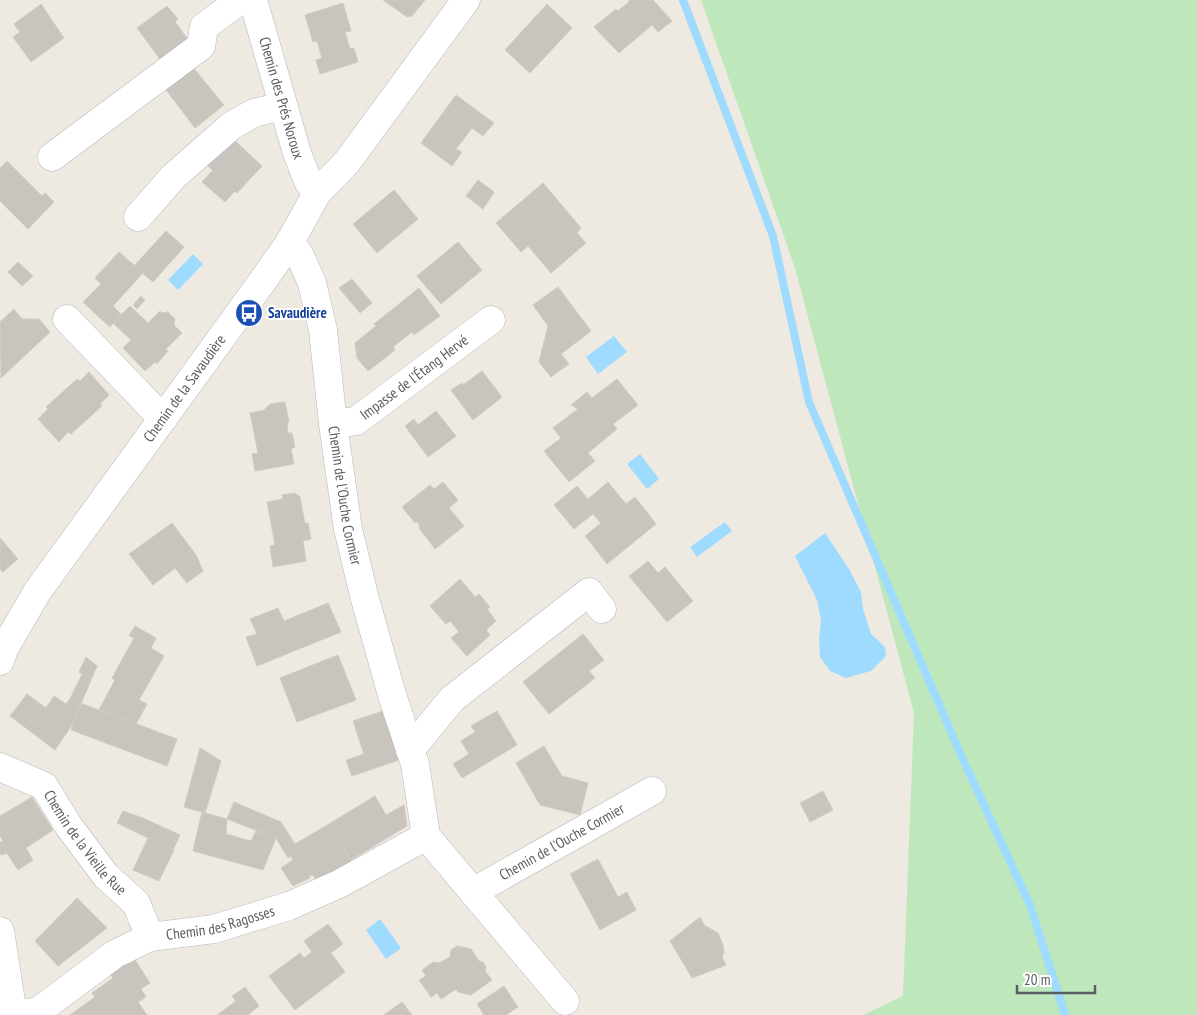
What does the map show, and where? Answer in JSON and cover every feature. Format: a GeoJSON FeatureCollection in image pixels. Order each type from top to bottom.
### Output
{"type":"FeatureCollection","features":[{"type":"Feature","properties":{"kind":"street"},"geometry":{"type":"LineString","coordinates":[[52,157],[201,46],[204,27],[240,0]]}},
{"type":"Feature","properties":{"kind":"street","name":"Chemin des Prés Noroux"},"geometry":{"type":"LineString","coordinates":[[252,0],[297,152],[308,181],[317,193]]}},
{"type":"Feature","properties":{"kind":"street","name":"Chemin de la Savaudière"},"geometry":{"type":"LineString","coordinates":[[0,661],[4,649],[38,592],[290,242],[317,193],[347,162],[466,0]]}},
{"type":"Feature","properties":{"kind":"street"},"geometry":{"type":"LineString","coordinates":[[138,217],[173,177],[231,126],[254,113],[283,106]]}},
{"type":"Feature","properties":{"kind":"street","name":"Chemin de l'Ouche Cormier"},"geometry":{"type":"LineString","coordinates":[[290,242],[300,256],[312,283],[321,321],[348,529],[360,582],[392,695],[415,764],[426,836]]}},
{"type":"Feature","properties":{"kind":"street"},"geometry":{"type":"LineString","coordinates":[[66,319],[163,419]]}},
{"type":"Feature","properties":{"kind":"street","name":"Impasse de l’Étang Hervé"},"geometry":{"type":"LineString","coordinates":[[333,424],[356,421],[491,320]]}},
{"type":"Feature","properties":{"kind":"street"},"geometry":{"type":"LineString","coordinates":[[410,750],[452,699],[590,592]]}},
{"type":"Feature","properties":{"kind":"street","name":"Chemin de la Vieille Rue"},"geometry":{"type":"LineString","coordinates":[[0,767],[44,786],[68,825],[106,876],[136,903],[150,938]]}},
{"type":"Feature","properties":{"kind":"street","name":"Chemin de l'Ouche Cormier"},"geometry":{"type":"LineString","coordinates":[[473,892],[652,791]]}},
{"type":"Feature","properties":{"kind":"street"},"geometry":{"type":"LineString","coordinates":[[426,836],[565,1001]]}},
{"type":"Feature","properties":{"kind":"street","name":"Chemin des Ragosses"},"geometry":{"type":"LineString","coordinates":[[19,1015],[40,1010],[115,954],[150,938],[214,929],[289,906],[339,884],[426,836]]}},
{"type":"Feature","properties":{"kind":"street"},"geometry":{"type":"LineString","coordinates":[[0,931],[13,1015]]}},
{"type":"Feature","properties":{"kind":"green space"},"geometry":{"type":"Polygon","coordinates":[[[701,0],[1197,0],[1197,1015],[863,1015],[903,996],[914,713],[795,268],[701,0]]]}},
{"type":"Feature","properties":{"kind":"water"},"geometry":{"type":"Polygon","coordinates":[[[193,254],[203,264],[178,290],[168,280],[193,254]]]}},
{"type":"Feature","properties":{"kind":"water"},"geometry":{"type":"Polygon","coordinates":[[[614,336],[627,352],[598,374],[586,357],[614,336]]]}},
{"type":"Feature","properties":{"kind":"water"},"geometry":{"type":"Polygon","coordinates":[[[640,454],[659,479],[647,489],[627,464],[640,454]]]}},
{"type":"Feature","properties":{"kind":"water"},"geometry":{"type":"Polygon","coordinates":[[[725,522],[732,531],[697,557],[690,547],[725,522]]]}},
{"type":"Feature","properties":{"kind":"water"},"geometry":{"type":"Polygon","coordinates":[[[825,533],[849,569],[861,592],[863,609],[871,634],[885,647],[886,656],[871,671],[846,678],[830,671],[820,657],[821,620],[817,600],[795,556],[825,533]]]}},
{"type":"Feature","properties":{"kind":"water"},"geometry":{"type":"Polygon","coordinates":[[[380,919],[401,948],[386,959],[366,930],[380,919]]]}},
{"type":"Feature","properties":{"kind":"building"},"geometry":{"type":"Polygon","coordinates":[[[383,0],[425,0],[412,16],[407,17],[383,0]]]}},
{"type":"Feature","properties":{"kind":"building"},"geometry":{"type":"Polygon","coordinates":[[[629,0],[653,0],[672,21],[658,32],[652,25],[619,53],[594,27],[616,9],[618,11],[629,0]]]}},
{"type":"Feature","properties":{"kind":"building"},"geometry":{"type":"Polygon","coordinates":[[[343,3],[351,31],[345,32],[350,49],[354,48],[358,62],[320,74],[316,60],[322,58],[317,41],[313,42],[305,15],[343,3]]]}},
{"type":"Feature","properties":{"kind":"building"},"geometry":{"type":"Polygon","coordinates":[[[41,4],[64,38],[31,62],[13,37],[20,32],[14,24],[41,4]]]}},
{"type":"Feature","properties":{"kind":"building"},"geometry":{"type":"Polygon","coordinates":[[[547,4],[572,28],[530,73],[505,50],[547,4]]]}},
{"type":"Feature","properties":{"kind":"building"},"geometry":{"type":"Polygon","coordinates":[[[167,6],[178,19],[175,22],[192,45],[165,66],[137,28],[167,6]]]}},
{"type":"Feature","properties":{"kind":"building"},"geometry":{"type":"Polygon","coordinates":[[[191,65],[224,105],[195,128],[163,86],[191,65]]]}},
{"type":"Feature","properties":{"kind":"building"},"geometry":{"type":"Polygon","coordinates":[[[456,95],[494,123],[483,136],[472,128],[456,149],[462,152],[452,166],[421,143],[456,95]]]}},
{"type":"Feature","properties":{"kind":"building"},"geometry":{"type":"Polygon","coordinates":[[[232,138],[262,166],[237,193],[207,165],[232,138]]]}},
{"type":"Feature","properties":{"kind":"building"},"geometry":{"type":"Polygon","coordinates":[[[7,161],[42,196],[45,193],[54,202],[28,229],[0,201],[0,168],[7,161]]]}},
{"type":"Feature","properties":{"kind":"building"},"geometry":{"type":"Polygon","coordinates":[[[213,170],[235,191],[225,202],[202,182],[213,170]]]}},
{"type":"Feature","properties":{"kind":"building"},"geometry":{"type":"Polygon","coordinates":[[[478,180],[494,192],[483,209],[466,196],[478,180]]]}},
{"type":"Feature","properties":{"kind":"building"},"geometry":{"type":"Polygon","coordinates":[[[543,183],[581,228],[577,233],[586,243],[551,273],[528,246],[521,252],[496,223],[543,183]]]}},
{"type":"Feature","properties":{"kind":"building"},"geometry":{"type":"Polygon","coordinates":[[[394,190],[418,219],[377,253],[353,224],[394,190]]]}},
{"type":"Feature","properties":{"kind":"building"},"geometry":{"type":"Polygon","coordinates":[[[166,231],[184,247],[153,282],[134,266],[166,231]]]}},
{"type":"Feature","properties":{"kind":"building"},"geometry":{"type":"Polygon","coordinates":[[[458,242],[482,270],[441,304],[417,276],[458,242]]]}},
{"type":"Feature","properties":{"kind":"building"},"geometry":{"type":"Polygon","coordinates":[[[119,252],[143,273],[101,319],[83,302],[101,284],[95,278],[119,252]]]}},
{"type":"Feature","properties":{"kind":"building"},"geometry":{"type":"Polygon","coordinates":[[[18,262],[33,276],[22,286],[8,272],[18,262]]]}},
{"type":"Feature","properties":{"kind":"building"},"geometry":{"type":"Polygon","coordinates":[[[352,279],[372,303],[360,313],[339,288],[352,279]]]}},
{"type":"Feature","properties":{"kind":"building"},"geometry":{"type":"Polygon","coordinates":[[[558,287],[591,331],[561,354],[569,364],[551,377],[539,362],[548,326],[533,305],[558,287]]]}},
{"type":"Feature","properties":{"kind":"building"},"geometry":{"type":"Polygon","coordinates":[[[419,288],[440,316],[414,335],[412,332],[393,347],[395,350],[368,371],[357,358],[355,343],[376,326],[374,324],[419,288]]]}},
{"type":"Feature","properties":{"kind":"building"},"geometry":{"type":"Polygon","coordinates":[[[141,296],[145,300],[137,309],[133,305],[141,296]]]}},
{"type":"Feature","properties":{"kind":"building"},"geometry":{"type":"Polygon","coordinates":[[[113,306],[121,314],[110,327],[101,319],[113,306]]]}},
{"type":"Feature","properties":{"kind":"building"},"geometry":{"type":"Polygon","coordinates":[[[130,306],[148,323],[131,340],[113,323],[130,306]]]}},
{"type":"Feature","properties":{"kind":"building"},"geometry":{"type":"Polygon","coordinates":[[[14,309],[22,319],[39,319],[50,332],[1,378],[0,322],[14,309]]]}},
{"type":"Feature","properties":{"kind":"building"},"geometry":{"type":"Polygon","coordinates":[[[160,311],[162,313],[168,312],[175,319],[174,325],[182,333],[166,349],[168,351],[157,364],[155,362],[145,371],[123,348],[160,311]]]}},
{"type":"Feature","properties":{"kind":"building"},"geometry":{"type":"Polygon","coordinates":[[[482,371],[502,397],[473,420],[451,390],[462,383],[463,385],[482,371]]]}},
{"type":"Feature","properties":{"kind":"building"},"geometry":{"type":"Polygon","coordinates":[[[89,372],[109,395],[100,404],[102,406],[71,434],[68,432],[59,442],[38,419],[48,409],[46,407],[77,379],[80,381],[89,372]]]}},
{"type":"Feature","properties":{"kind":"building"},"geometry":{"type":"Polygon","coordinates":[[[617,379],[638,405],[613,424],[617,429],[588,453],[595,461],[569,482],[544,451],[561,438],[553,428],[578,409],[571,405],[587,392],[592,398],[617,379]]]}},
{"type":"Feature","properties":{"kind":"building"},"geometry":{"type":"Polygon","coordinates":[[[285,402],[289,422],[287,424],[288,433],[292,433],[295,447],[291,449],[294,464],[255,471],[252,454],[258,453],[250,413],[264,410],[270,404],[285,402]]]}},
{"type":"Feature","properties":{"kind":"building"},"geometry":{"type":"Polygon","coordinates":[[[436,411],[456,436],[428,457],[405,426],[414,419],[418,425],[436,411]]]}},
{"type":"Feature","properties":{"kind":"building"},"geometry":{"type":"Polygon","coordinates":[[[443,482],[458,500],[449,508],[464,526],[435,549],[419,528],[420,526],[416,521],[415,523],[402,507],[430,485],[434,489],[443,482]]]}},
{"type":"Feature","properties":{"kind":"building"},"geometry":{"type":"Polygon","coordinates":[[[608,482],[626,504],[635,497],[656,524],[607,564],[585,536],[601,523],[593,514],[574,529],[554,505],[577,486],[588,499],[608,482]]]}},
{"type":"Feature","properties":{"kind":"building"},"geometry":{"type":"Polygon","coordinates":[[[295,493],[300,497],[305,524],[308,523],[311,539],[303,541],[306,561],[273,567],[270,546],[275,545],[267,502],[283,499],[282,495],[295,493]]]}},
{"type":"Feature","properties":{"kind":"building"},"geometry":{"type":"Polygon","coordinates":[[[172,523],[196,555],[203,571],[187,583],[175,568],[153,585],[129,554],[172,523]]]}},
{"type":"Feature","properties":{"kind":"building"},"geometry":{"type":"Polygon","coordinates":[[[0,538],[18,559],[3,572],[0,569],[0,538]]]}},
{"type":"Feature","properties":{"kind":"building"},"geometry":{"type":"Polygon","coordinates":[[[648,561],[658,573],[665,567],[693,601],[667,622],[629,576],[648,561]]]}},
{"type":"Feature","properties":{"kind":"building"},"geometry":{"type":"Polygon","coordinates":[[[460,579],[475,597],[479,594],[490,607],[487,609],[496,621],[486,630],[490,635],[467,656],[451,638],[459,632],[450,621],[446,624],[430,606],[460,579]]]}},
{"type":"Feature","properties":{"kind":"building"},"geometry":{"type":"Polygon","coordinates":[[[328,603],[341,632],[257,666],[246,637],[257,634],[250,619],[278,608],[284,621],[328,603]]]}},
{"type":"Feature","properties":{"kind":"building"},"geometry":{"type":"Polygon","coordinates":[[[135,626],[156,638],[151,648],[164,656],[139,700],[147,704],[136,724],[99,710],[115,680],[112,678],[134,638],[129,636],[135,626]]]}},
{"type":"Feature","properties":{"kind":"building"},"geometry":{"type":"Polygon","coordinates":[[[583,634],[604,660],[589,671],[595,678],[549,714],[523,682],[583,634]]]}},
{"type":"Feature","properties":{"kind":"building"},"geometry":{"type":"Polygon","coordinates":[[[338,655],[356,700],[297,722],[280,678],[338,655]]]}},
{"type":"Feature","properties":{"kind":"building"},"geometry":{"type":"Polygon","coordinates":[[[86,657],[97,666],[72,725],[55,750],[10,716],[27,694],[46,708],[54,696],[66,704],[82,674],[79,672],[86,657]]]}},
{"type":"Feature","properties":{"kind":"building"},"geometry":{"type":"Polygon","coordinates":[[[80,703],[177,739],[167,766],[71,730],[80,703]]]}},
{"type":"Feature","properties":{"kind":"building"},"geometry":{"type":"Polygon","coordinates":[[[383,711],[399,760],[352,776],[346,760],[364,754],[353,721],[383,711]]]}},
{"type":"Feature","properties":{"kind":"building"},"geometry":{"type":"Polygon","coordinates":[[[497,711],[517,745],[462,778],[453,764],[469,754],[461,741],[475,732],[471,726],[497,711]]]}},
{"type":"Feature","properties":{"kind":"building"},"geometry":{"type":"Polygon","coordinates":[[[544,746],[562,776],[588,783],[580,815],[540,805],[516,763],[544,746]]]}},
{"type":"Feature","properties":{"kind":"building"},"geometry":{"type":"Polygon","coordinates":[[[200,748],[221,761],[205,813],[184,807],[200,748]]]}},
{"type":"Feature","properties":{"kind":"building"},"geometry":{"type":"Polygon","coordinates":[[[823,791],[833,810],[810,822],[800,803],[823,791]]]}},
{"type":"Feature","properties":{"kind":"building"},"geometry":{"type":"Polygon","coordinates":[[[375,796],[386,815],[404,805],[407,826],[351,860],[329,824],[375,796]]]}},
{"type":"Feature","properties":{"kind":"building"},"geometry":{"type":"Polygon","coordinates":[[[32,797],[53,830],[26,848],[33,860],[18,870],[7,853],[1,855],[0,853],[0,842],[3,841],[0,836],[0,816],[32,797]]]}},
{"type":"Feature","properties":{"kind":"building"},"geometry":{"type":"Polygon","coordinates":[[[234,802],[281,822],[295,844],[329,824],[354,866],[317,882],[313,875],[309,876],[310,878],[293,886],[281,868],[293,860],[290,856],[288,858],[276,838],[227,819],[234,802]]]}},
{"type":"Feature","properties":{"kind":"building"},"geometry":{"type":"Polygon","coordinates":[[[123,811],[180,835],[173,850],[117,823],[123,811]]]}},
{"type":"Feature","properties":{"kind":"building"},"geometry":{"type":"Polygon","coordinates":[[[202,812],[227,819],[226,834],[251,841],[256,831],[276,838],[263,870],[193,851],[202,812]]]}},
{"type":"Feature","properties":{"kind":"building"},"geometry":{"type":"Polygon","coordinates":[[[148,838],[174,850],[159,881],[133,870],[148,838]]]}},
{"type":"Feature","properties":{"kind":"building"},"geometry":{"type":"Polygon","coordinates":[[[598,859],[618,897],[627,892],[636,910],[600,930],[570,874],[598,859]]]}},
{"type":"Feature","properties":{"kind":"building"},"geometry":{"type":"Polygon","coordinates":[[[77,898],[107,928],[58,966],[35,941],[77,898]]]}},
{"type":"Feature","properties":{"kind":"building"},"geometry":{"type":"Polygon","coordinates":[[[700,917],[704,925],[718,933],[723,945],[724,952],[722,957],[726,965],[692,978],[670,941],[700,917]]]}},
{"type":"Feature","properties":{"kind":"building"},"geometry":{"type":"Polygon","coordinates":[[[328,924],[343,944],[331,953],[345,972],[295,1010],[269,976],[300,953],[304,958],[312,952],[304,941],[328,924]]]}},
{"type":"Feature","properties":{"kind":"building"},"geometry":{"type":"Polygon","coordinates":[[[457,946],[471,949],[479,961],[483,962],[486,967],[485,971],[492,980],[471,995],[458,992],[456,989],[441,999],[437,993],[431,997],[419,980],[426,976],[422,970],[433,962],[439,963],[450,957],[451,950],[457,946]]]}},
{"type":"Feature","properties":{"kind":"building"},"geometry":{"type":"Polygon","coordinates":[[[127,959],[130,964],[135,960],[150,983],[141,989],[146,997],[138,1002],[147,1015],[70,1015],[95,997],[92,993],[113,978],[108,971],[127,959]]]}},
{"type":"Feature","properties":{"kind":"building"},"geometry":{"type":"Polygon","coordinates":[[[504,986],[518,1007],[506,1015],[484,1015],[477,1004],[504,986]]]}},
{"type":"Feature","properties":{"kind":"building"},"geometry":{"type":"Polygon","coordinates":[[[245,987],[259,1006],[248,1015],[217,1015],[236,1001],[232,996],[245,987]]]}},
{"type":"Feature","properties":{"kind":"building"},"geometry":{"type":"Polygon","coordinates":[[[402,1002],[412,1015],[384,1015],[402,1002]]]}},
{"type":"Feature","properties":{"kind":"waterway"},"geometry":{"type":"LineString","coordinates":[[683,0],[773,236],[809,402],[961,755],[1030,905],[1065,1015]]}},
{"type":"Feature","properties":{"kind":"place","name":"Savaudière"},"geometry":{"type":"Point","coordinates":[249,313]}}]}
